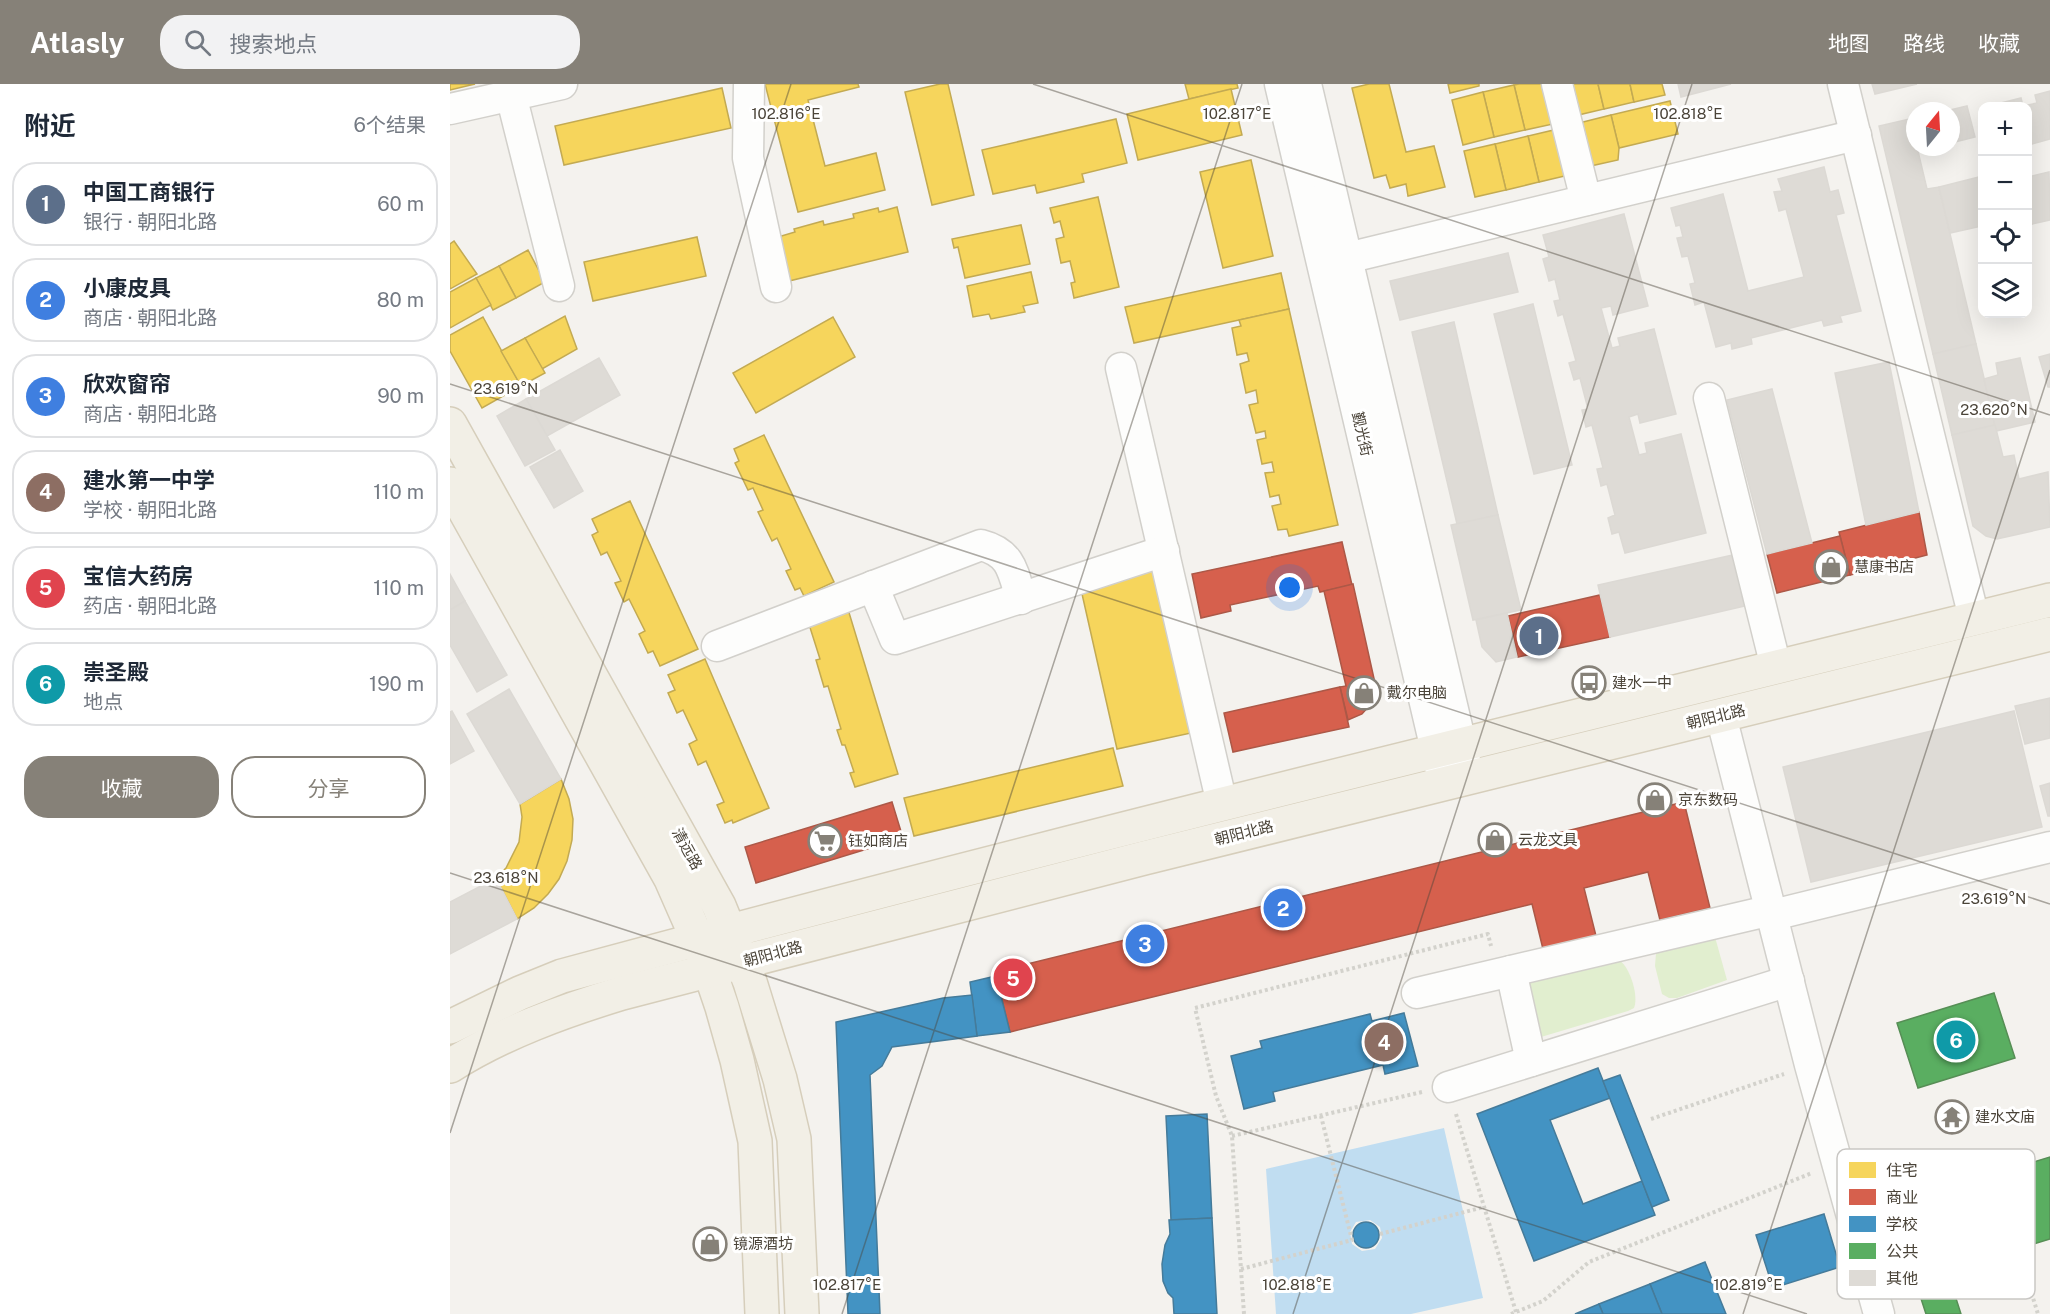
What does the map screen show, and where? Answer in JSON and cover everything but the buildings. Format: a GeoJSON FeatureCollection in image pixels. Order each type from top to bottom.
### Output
{"type":"FeatureCollection","features":[{"type":"Feature","properties":{"kind":"main road","name":"清远路"},"geometry":{"type":"LineString","coordinates":[[450,424],[719,906],[742,963],[780,1079],[794,1139],[802,1314]]}},
{"type":"Feature","properties":{"kind":"main road","name":"清远路"},"geometry":{"type":"LineString","coordinates":[[450,484],[671,879],[710,971],[736,1060],[754,1141],[762,1314]]}},
{"type":"Feature","properties":{"kind":"main road"},"geometry":{"type":"LineString","coordinates":[[450,1027],[520,993],[562,976],[729,931],[1222,804],[2050,600]]}},
{"type":"Feature","properties":{"kind":"main road","name":"朝阳北路"},"geometry":{"type":"LineString","coordinates":[[450,1066],[534,1023],[572,1008],[1144,858],[2050,634]]}},
{"type":"Feature","properties":{"kind":"main road"},"geometry":{"type":"LineString","coordinates":[[1781,666],[1795,698]]}},
{"type":"Feature","properties":{"kind":"main road"},"geometry":{"type":"LineString","coordinates":[[1714,683],[1721,716]]}},
{"type":"Feature","properties":{"kind":"street"},"geometry":{"type":"LineString","coordinates":[[450,109],[504,92],[562,84]]}},
{"type":"Feature","properties":{"kind":"street"},"geometry":{"type":"LineString","coordinates":[[749,84],[748,158],[776,287]]}},
{"type":"Feature","properties":{"kind":"street","name":"觐光街"},"geometry":{"type":"LineString","coordinates":[[1280,84],[1449,748]]}},
{"type":"Feature","properties":{"kind":"street","name":"觐光街"},"geometry":{"type":"LineString","coordinates":[[1306,84],[1347,258],[1456,781]]}},
{"type":"Feature","properties":{"kind":"street"},"geometry":{"type":"LineString","coordinates":[[1557,84],[1586,200]]}},
{"type":"Feature","properties":{"kind":"street"},"geometry":{"type":"LineString","coordinates":[[1843,84],[1974,618]]}},
{"type":"Feature","properties":{"kind":"street"},"geometry":{"type":"LineString","coordinates":[[504,92],[559,286]]}},
{"type":"Feature","properties":{"kind":"street"},"geometry":{"type":"LineString","coordinates":[[1347,258],[1856,135]]}},
{"type":"Feature","properties":{"kind":"street"},"geometry":{"type":"LineString","coordinates":[[1121,368],[1222,804]]}},
{"type":"Feature","properties":{"kind":"street"},"geometry":{"type":"LineString","coordinates":[[1709,398],[1781,666]]}},
{"type":"Feature","properties":{"kind":"street"},"geometry":{"type":"LineString","coordinates":[[717,646],[981,545],[995,550],[1010,563],[1021,599]]}},
{"type":"Feature","properties":{"kind":"street"},"geometry":{"type":"LineString","coordinates":[[873,586],[895,639],[1164,551]]}},
{"type":"Feature","properties":{"kind":"street"},"geometry":{"type":"LineString","coordinates":[[1721,716],[1773,912],[1810,1065],[1837,1159]]}},
{"type":"Feature","properties":{"kind":"street"},"geometry":{"type":"LineString","coordinates":[[1417,993],[2050,847]]}},
{"type":"Feature","properties":{"kind":"street"},"geometry":{"type":"LineString","coordinates":[[1505,973],[1531,1061]]}},
{"type":"Feature","properties":{"kind":"street"},"geometry":{"type":"LineString","coordinates":[[1448,1087],[1789,981]]}},
{"type":"Feature","properties":{"kind":"street"},"geometry":{"type":"LineString","coordinates":[[1875,1299],[1879,1314]]}},
{"type":"Feature","properties":{"kind":"path"},"geometry":{"type":"LineString","coordinates":[[1244,1314],[1232,1136],[1216,1096],[1195,1008],[1488,934],[1505,973]]}},
{"type":"Feature","properties":{"kind":"path"},"geometry":{"type":"LineString","coordinates":[[1651,1119],[1810,1065]]}},
{"type":"Feature","properties":{"kind":"path"},"geometry":{"type":"LineString","coordinates":[[1232,1136],[1448,1087],[1516,1312]]}},
{"type":"Feature","properties":{"kind":"path"},"geometry":{"type":"LineString","coordinates":[[1241,1269],[1352,1240],[1321,1116]]}},
{"type":"Feature","properties":{"kind":"path"},"geometry":{"type":"LineString","coordinates":[[1510,1314],[1543,1301],[1589,1262],[1837,1162]]}},
{"type":"Feature","properties":{"kind":"path"},"geometry":{"type":"LineString","coordinates":[[1380,1234],[1484,1207]]}},
{"type":"Feature","properties":{"kind":"path"},"geometry":{"type":"LineString","coordinates":[[2033,1299],[2038,1314]]}},
{"type":"Feature","properties":{"kind":"green space"},"geometry":{"type":"Polygon","coordinates":[[[1715,937],[1727,980],[1677,998],[1669,998],[1662,994],[1655,966],[1656,953],[1715,937]]]}},
{"type":"Feature","properties":{"kind":"green space"},"geometry":{"type":"Polygon","coordinates":[[[1619,960],[1627,969],[1632,982],[1635,996],[1634,1008],[1538,1037],[1527,985],[1532,980],[1619,960]]]}},
{"type":"Feature","properties":{"kind":"water"},"geometry":{"type":"Polygon","coordinates":[[[1444,1128],[1483,1298],[1411,1314],[1276,1314],[1266,1169],[1444,1128]],[[1370,1220],[1356,1222],[1350,1232],[1352,1244],[1362,1251],[1375,1249],[1382,1238],[1380,1227],[1370,1220]]]}},
{"type":"Feature","properties":{"kind":"place","name":"慧康书店"},"geometry":{"type":"Point","coordinates":[1831,567]}},
{"type":"Feature","properties":{"kind":"place","name":"中国工商银行"},"geometry":{"type":"Point","coordinates":[1539,636]}},
{"type":"Feature","properties":{"kind":"place","name":"建水一中"},"geometry":{"type":"Point","coordinates":[1589,683]}},
{"type":"Feature","properties":{"kind":"place","name":"戴尔电脑"},"geometry":{"type":"Point","coordinates":[1364,693]}},
{"type":"Feature","properties":{"kind":"place","name":"京东数码"},"geometry":{"type":"Point","coordinates":[1655,800]}},
{"type":"Feature","properties":{"kind":"place","name":"云龙文具"},"geometry":{"type":"Point","coordinates":[1495,840]}},
{"type":"Feature","properties":{"kind":"place","name":"钰如商店"},"geometry":{"type":"Point","coordinates":[825,841]}},
{"type":"Feature","properties":{"kind":"place","name":"小康皮具"},"geometry":{"type":"Point","coordinates":[1283,908]}},
{"type":"Feature","properties":{"kind":"place","name":"欣欢窗帘"},"geometry":{"type":"Point","coordinates":[1145,944]}},
{"type":"Feature","properties":{"kind":"place","name":"宝信大药房"},"geometry":{"type":"Point","coordinates":[1013,978]}},
{"type":"Feature","properties":{"kind":"place","name":"崇圣殿"},"geometry":{"type":"Point","coordinates":[1956,1040]}},
{"type":"Feature","properties":{"kind":"place","name":"建水第一中学"},"geometry":{"type":"Point","coordinates":[1384,1042]}},
{"type":"Feature","properties":{"kind":"place","name":"建水文庙"},"geometry":{"type":"Point","coordinates":[1952,1117]}},
{"type":"Feature","properties":{"kind":"place","name":"镜源酒坊"},"geometry":{"type":"Point","coordinates":[710,1244]}}]}
